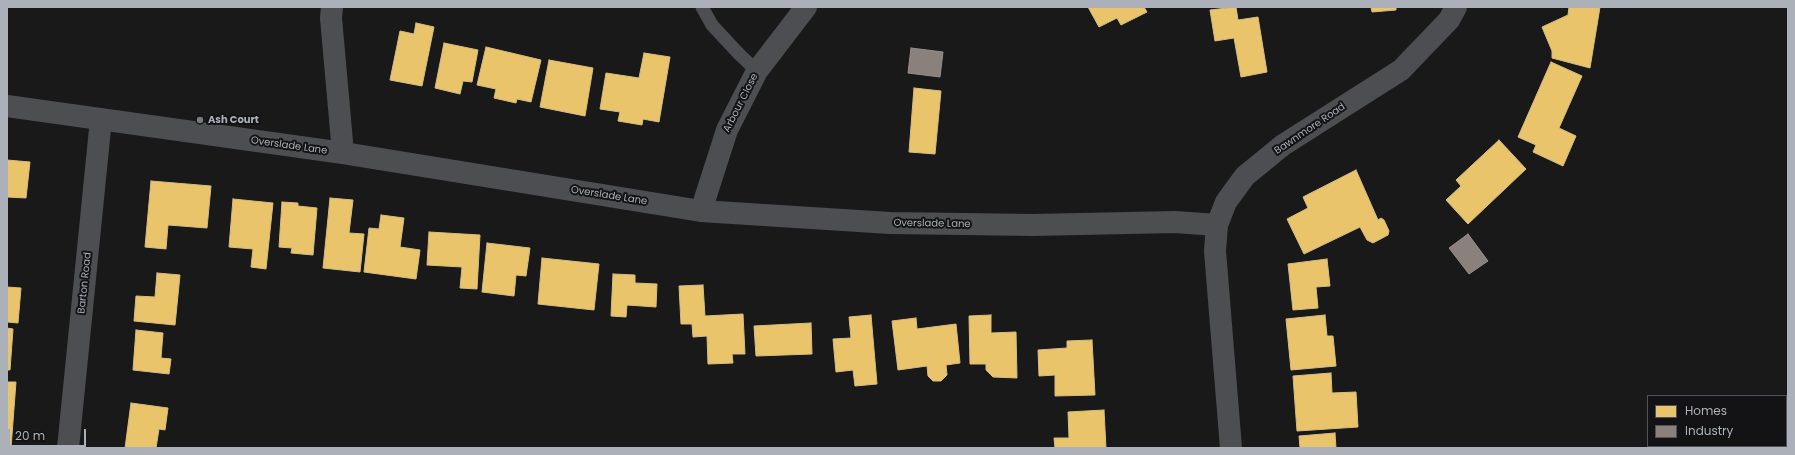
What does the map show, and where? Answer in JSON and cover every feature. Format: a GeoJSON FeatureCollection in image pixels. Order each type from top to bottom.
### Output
{"type":"FeatureCollection","features":[{"type":"Feature","properties":{"kind":"street"},"geometry":{"type":"LineString","coordinates":[[332,7],[331,18],[343,153]]}},
{"type":"Feature","properties":{"kind":"street","name":"Arbour Close"},"geometry":{"type":"LineString","coordinates":[[701,211],[726,130],[757,71],[806,7]]}},
{"type":"Feature","properties":{"kind":"street","name":"Bawnmore Road"},"geometry":{"type":"LineString","coordinates":[[1231,448],[1216,251],[1217,225],[1226,202],[1245,176],[1283,145],[1401,70],[1449,20],[1456,7]]}},
{"type":"Feature","properties":{"kind":"street","name":"Overslade Lane"},"geometry":{"type":"LineString","coordinates":[[7,106],[343,153],[701,211],[890,223],[1033,225],[1175,222],[1217,225]]}},
{"type":"Feature","properties":{"kind":"street","name":"Barton Road"},"geometry":{"type":"LineString","coordinates":[[68,448],[101,119]]}},
{"type":"Feature","properties":{"kind":"lane"},"geometry":{"type":"LineString","coordinates":[[702,7],[712,25],[757,71]]}},
{"type":"Feature","properties":{"kind":"building: Homes"},"geometry":{"type":"Polygon","coordinates":[[[1088,7],[1144,7],[1147,12],[1121,25],[1117,18],[1099,27],[1088,7]]]}},
{"type":"Feature","properties":{"kind":"building: Homes"},"geometry":{"type":"Polygon","coordinates":[[[1236,7],[1238,20],[1258,17],[1267,72],[1241,77],[1234,38],[1215,41],[1210,10],[1236,7]]]}},
{"type":"Feature","properties":{"kind":"building: Homes"},"geometry":{"type":"Polygon","coordinates":[[[1371,7],[1396,7],[1396,10],[1372,12],[1371,7]]]}},
{"type":"Feature","properties":{"kind":"building: Homes"},"geometry":{"type":"Polygon","coordinates":[[[1569,7],[1600,7],[1590,68],[1552,58],[1552,51],[1542,27],[1568,15],[1569,7]]]}},
{"type":"Feature","properties":{"kind":"building: Homes"},"geometry":{"type":"Polygon","coordinates":[[[416,23],[434,27],[422,86],[390,80],[400,31],[414,34],[416,23]]]}},
{"type":"Feature","properties":{"kind":"building: Homes"},"geometry":{"type":"Polygon","coordinates":[[[444,43],[478,50],[472,82],[463,81],[460,94],[435,88],[444,43]]]}},
{"type":"Feature","properties":{"kind":"building: Homes"},"geometry":{"type":"Polygon","coordinates":[[[486,47],[541,60],[531,102],[517,99],[516,103],[494,98],[496,89],[477,85],[486,47]]]}},
{"type":"Feature","properties":{"kind":"building: Homes"},"geometry":{"type":"Polygon","coordinates":[[[644,53],[670,57],[659,122],[643,119],[642,125],[618,121],[620,112],[600,109],[606,73],[639,78],[644,53]]]}},
{"type":"Feature","properties":{"kind":"building: Homes"},"geometry":{"type":"Polygon","coordinates":[[[549,60],[593,68],[585,116],[540,107],[549,60]]]}},
{"type":"Feature","properties":{"kind":"building: Homes"},"geometry":{"type":"Polygon","coordinates":[[[1551,62],[1582,76],[1559,128],[1576,136],[1563,166],[1533,152],[1536,145],[1518,137],[1551,62]]]}},
{"type":"Feature","properties":{"kind":"building: Homes"},"geometry":{"type":"Polygon","coordinates":[[[914,88],[941,91],[935,154],[909,152],[914,88]]]}},
{"type":"Feature","properties":{"kind":"building: Homes"},"geometry":{"type":"Polygon","coordinates":[[[1499,140],[1526,169],[1468,224],[1446,200],[1461,186],[1456,180],[1499,140]]]}},
{"type":"Feature","properties":{"kind":"building: Homes"},"geometry":{"type":"Polygon","coordinates":[[[7,160],[30,162],[26,198],[7,197],[7,160]]]}},
{"type":"Feature","properties":{"kind":"building: Homes"},"geometry":{"type":"Polygon","coordinates":[[[1356,170],[1378,220],[1381,218],[1384,220],[1389,231],[1388,235],[1373,243],[1367,240],[1360,227],[1304,254],[1287,219],[1308,208],[1303,197],[1356,170]]]}},
{"type":"Feature","properties":{"kind":"building: Homes"},"geometry":{"type":"Polygon","coordinates":[[[151,181],[211,186],[207,228],[168,225],[166,249],[145,247],[151,181]]]}},
{"type":"Feature","properties":{"kind":"building: Homes"},"geometry":{"type":"Polygon","coordinates":[[[330,198],[353,200],[349,233],[364,234],[360,272],[323,268],[330,198]]]}},
{"type":"Feature","properties":{"kind":"building: Homes"},"geometry":{"type":"Polygon","coordinates":[[[233,199],[273,203],[266,269],[251,267],[253,249],[229,247],[233,199]]]}},
{"type":"Feature","properties":{"kind":"building: Homes"},"geometry":{"type":"Polygon","coordinates":[[[282,202],[298,203],[298,206],[317,208],[313,255],[291,253],[292,248],[279,247],[282,202]]]}},
{"type":"Feature","properties":{"kind":"building: Homes"},"geometry":{"type":"Polygon","coordinates":[[[381,215],[404,218],[400,247],[420,250],[416,279],[364,272],[369,228],[379,229],[381,215]]]}},
{"type":"Feature","properties":{"kind":"building: Homes"},"geometry":{"type":"Polygon","coordinates":[[[429,232],[480,235],[477,289],[460,288],[462,267],[427,265],[429,232]]]}},
{"type":"Feature","properties":{"kind":"building: Homes"},"geometry":{"type":"Polygon","coordinates":[[[487,243],[530,248],[526,276],[516,275],[514,296],[482,292],[487,243]]]}},
{"type":"Feature","properties":{"kind":"building: Homes"},"geometry":{"type":"Polygon","coordinates":[[[542,258],[599,264],[594,310],[538,304],[542,258]]]}},
{"type":"Feature","properties":{"kind":"building: Homes"},"geometry":{"type":"Polygon","coordinates":[[[1327,259],[1330,286],[1316,287],[1318,308],[1293,310],[1288,264],[1327,259]]]}},
{"type":"Feature","properties":{"kind":"building: Homes"},"geometry":{"type":"Polygon","coordinates":[[[157,273],[180,275],[175,325],[134,321],[136,296],[155,297],[157,273]]]}},
{"type":"Feature","properties":{"kind":"building: Homes"},"geometry":{"type":"Polygon","coordinates":[[[613,274],[635,275],[635,283],[657,284],[656,307],[627,305],[626,317],[611,316],[613,274]]]}},
{"type":"Feature","properties":{"kind":"building: Homes"},"geometry":{"type":"Polygon","coordinates":[[[703,285],[705,316],[743,314],[745,354],[732,354],[733,363],[708,364],[707,336],[693,337],[692,324],[681,324],[679,286],[703,285]]]}},
{"type":"Feature","properties":{"kind":"building: Homes"},"geometry":{"type":"Polygon","coordinates":[[[7,287],[21,288],[18,323],[7,322],[7,287]]]}},
{"type":"Feature","properties":{"kind":"building: Homes"},"geometry":{"type":"Polygon","coordinates":[[[871,315],[877,384],[855,386],[853,370],[836,372],[833,339],[851,338],[849,317],[871,315]]]}},
{"type":"Feature","properties":{"kind":"building: Homes"},"geometry":{"type":"Polygon","coordinates":[[[991,315],[991,333],[1016,332],[1017,378],[993,377],[986,370],[986,364],[970,364],[969,316],[991,315]]]}},
{"type":"Feature","properties":{"kind":"building: Homes"},"geometry":{"type":"Polygon","coordinates":[[[1325,315],[1327,336],[1333,336],[1336,366],[1291,370],[1286,319],[1325,315]]]}},
{"type":"Feature","properties":{"kind":"building: Homes"},"geometry":{"type":"Polygon","coordinates":[[[916,318],[917,329],[956,324],[960,363],[946,365],[947,375],[941,381],[933,381],[928,376],[927,366],[898,370],[892,321],[916,318]]]}},
{"type":"Feature","properties":{"kind":"building: Homes"},"geometry":{"type":"Polygon","coordinates":[[[811,323],[812,354],[756,356],[754,326],[811,323]]]}},
{"type":"Feature","properties":{"kind":"building: Homes"},"geometry":{"type":"Polygon","coordinates":[[[7,328],[13,329],[10,370],[7,370],[7,328]]]}},
{"type":"Feature","properties":{"kind":"building: Homes"},"geometry":{"type":"Polygon","coordinates":[[[136,330],[163,333],[161,358],[171,359],[169,374],[133,370],[136,330]]]}},
{"type":"Feature","properties":{"kind":"building: Homes"},"geometry":{"type":"Polygon","coordinates":[[[1092,340],[1095,395],[1055,396],[1055,375],[1039,376],[1038,350],[1067,348],[1067,341],[1092,340]]]}},
{"type":"Feature","properties":{"kind":"building: Homes"},"geometry":{"type":"Polygon","coordinates":[[[1331,373],[1332,393],[1356,392],[1358,427],[1297,431],[1293,376],[1331,373]]]}},
{"type":"Feature","properties":{"kind":"building: Homes"},"geometry":{"type":"Polygon","coordinates":[[[7,382],[16,382],[11,448],[7,448],[7,382]]]}},
{"type":"Feature","properties":{"kind":"building: Homes"},"geometry":{"type":"Polygon","coordinates":[[[131,403],[168,408],[165,430],[159,429],[156,448],[125,448],[131,403]]]}},
{"type":"Feature","properties":{"kind":"building: Homes"},"geometry":{"type":"Polygon","coordinates":[[[1104,410],[1106,448],[1055,448],[1054,438],[1069,438],[1068,412],[1104,410]]]}},
{"type":"Feature","properties":{"kind":"building: Homes"},"geometry":{"type":"Polygon","coordinates":[[[1335,433],[1336,448],[1300,448],[1299,436],[1335,433]]]}},
{"type":"Feature","properties":{"kind":"building: Industry"},"geometry":{"type":"Polygon","coordinates":[[[911,48],[943,52],[940,77],[908,73],[911,48]]]}},
{"type":"Feature","properties":{"kind":"building: Industry"},"geometry":{"type":"Polygon","coordinates":[[[1468,234],[1488,261],[1469,274],[1449,248],[1468,234]]]}},
{"type":"Feature","properties":{"kind":"place","name":"Ash Court"},"geometry":{"type":"Point","coordinates":[200,120]}}]}
